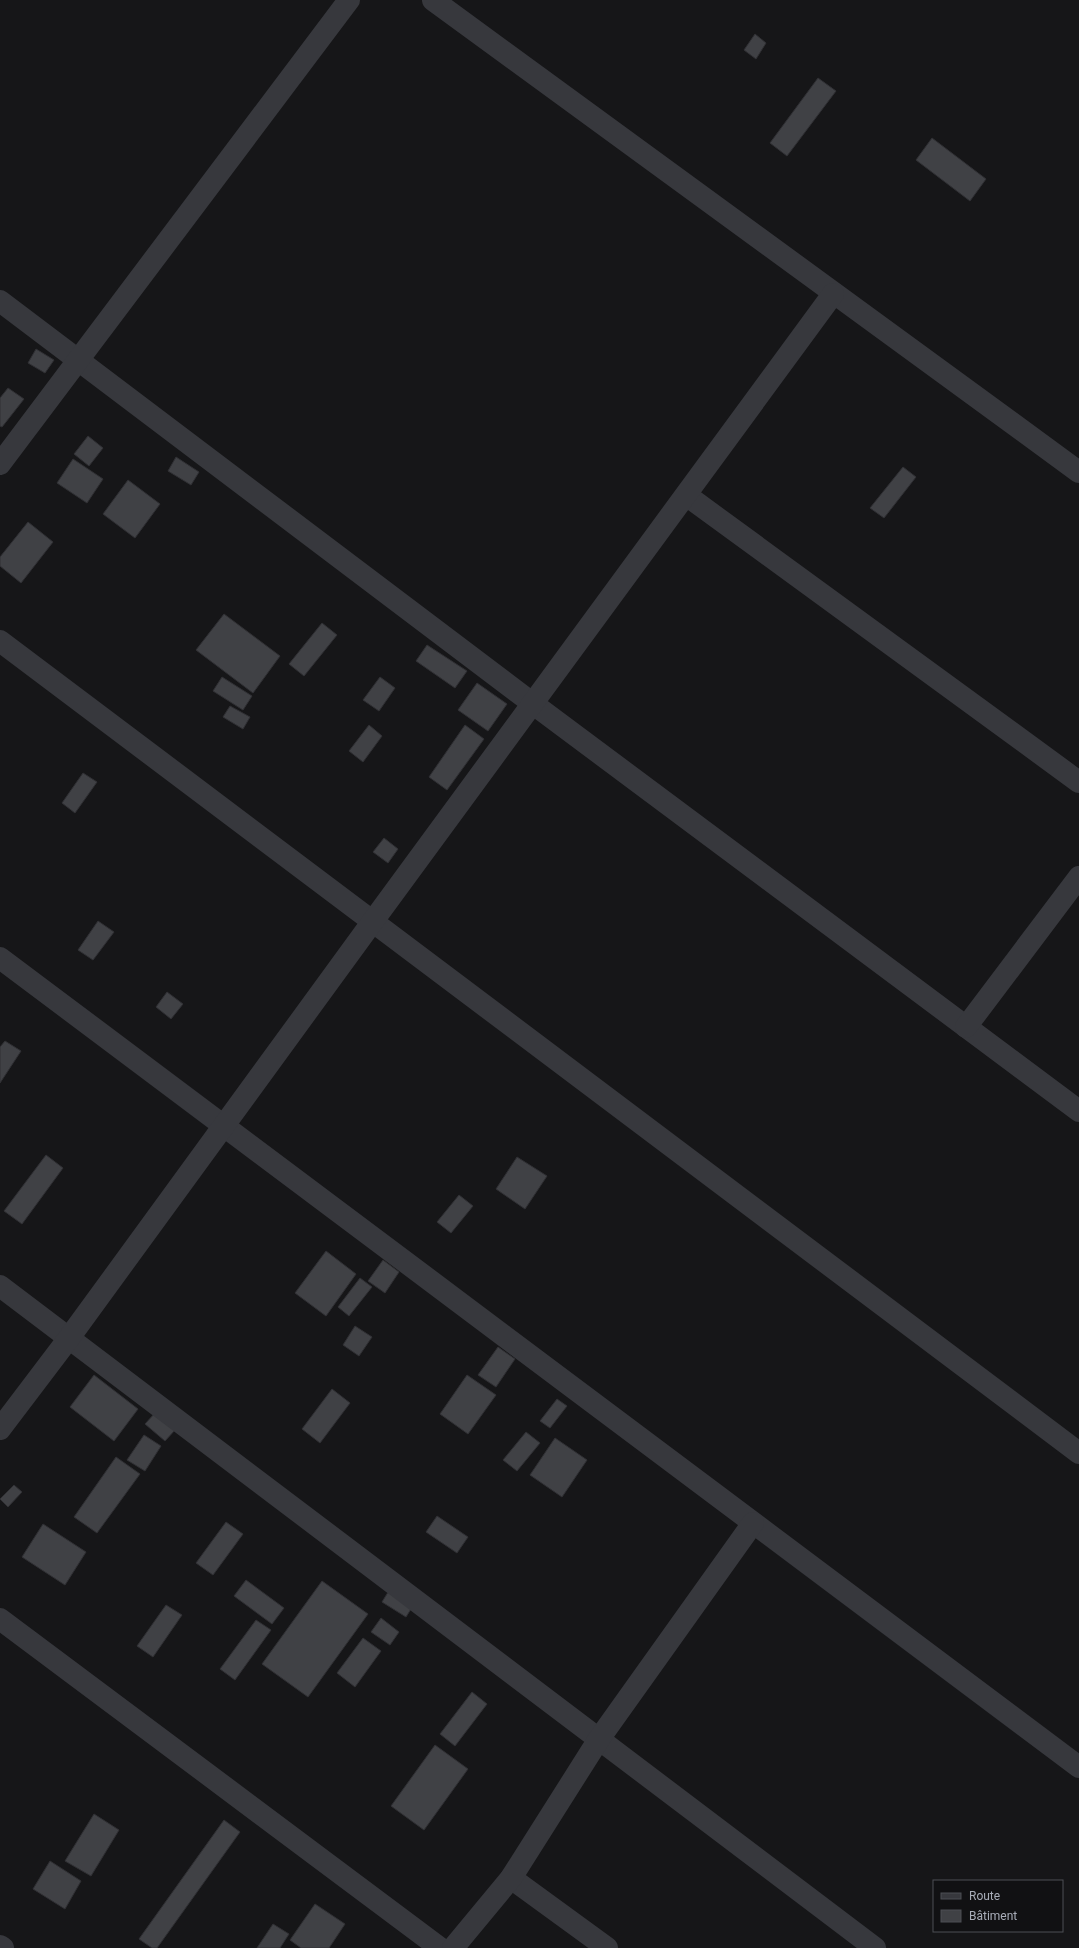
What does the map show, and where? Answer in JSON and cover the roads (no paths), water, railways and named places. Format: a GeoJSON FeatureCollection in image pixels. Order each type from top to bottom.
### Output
{"type":"FeatureCollection","features":[{"type":"Feature","properties":{"kind":"street"},"geometry":{"type":"LineString","coordinates":[[0,464],[349,0]]}},
{"type":"Feature","properties":{"kind":"street"},"geometry":{"type":"LineString","coordinates":[[433,0],[833,294],[1079,472]]}},
{"type":"Feature","properties":{"kind":"street"},"geometry":{"type":"LineString","coordinates":[[0,1429],[69,1338],[833,294]]}},
{"type":"Feature","properties":{"kind":"street"},"geometry":{"type":"LineString","coordinates":[[0,301],[532,704],[1079,1111]]}},
{"type":"Feature","properties":{"kind":"street"},"geometry":{"type":"LineString","coordinates":[[686,495],[1079,782]]}},
{"type":"Feature","properties":{"kind":"street"},"geometry":{"type":"LineString","coordinates":[[0,640],[1079,1453]]}},
{"type":"Feature","properties":{"kind":"street"},"geometry":{"type":"LineString","coordinates":[[966,1027],[1079,877]]}},
{"type":"Feature","properties":{"kind":"street"},"geometry":{"type":"LineString","coordinates":[[0,958],[1079,1767]]}},
{"type":"Feature","properties":{"kind":"street"},"geometry":{"type":"LineString","coordinates":[[0,1286],[875,1948]]}},
{"type":"Feature","properties":{"kind":"street"},"geometry":{"type":"LineString","coordinates":[[453,1948],[511,1878],[600,1739],[754,1523]]}},
{"type":"Feature","properties":{"kind":"street"},"geometry":{"type":"LineString","coordinates":[[0,1619],[440,1948]]}},
{"type":"Feature","properties":{"kind":"street"},"geometry":{"type":"LineString","coordinates":[[511,1878],[607,1948]]}}]}
